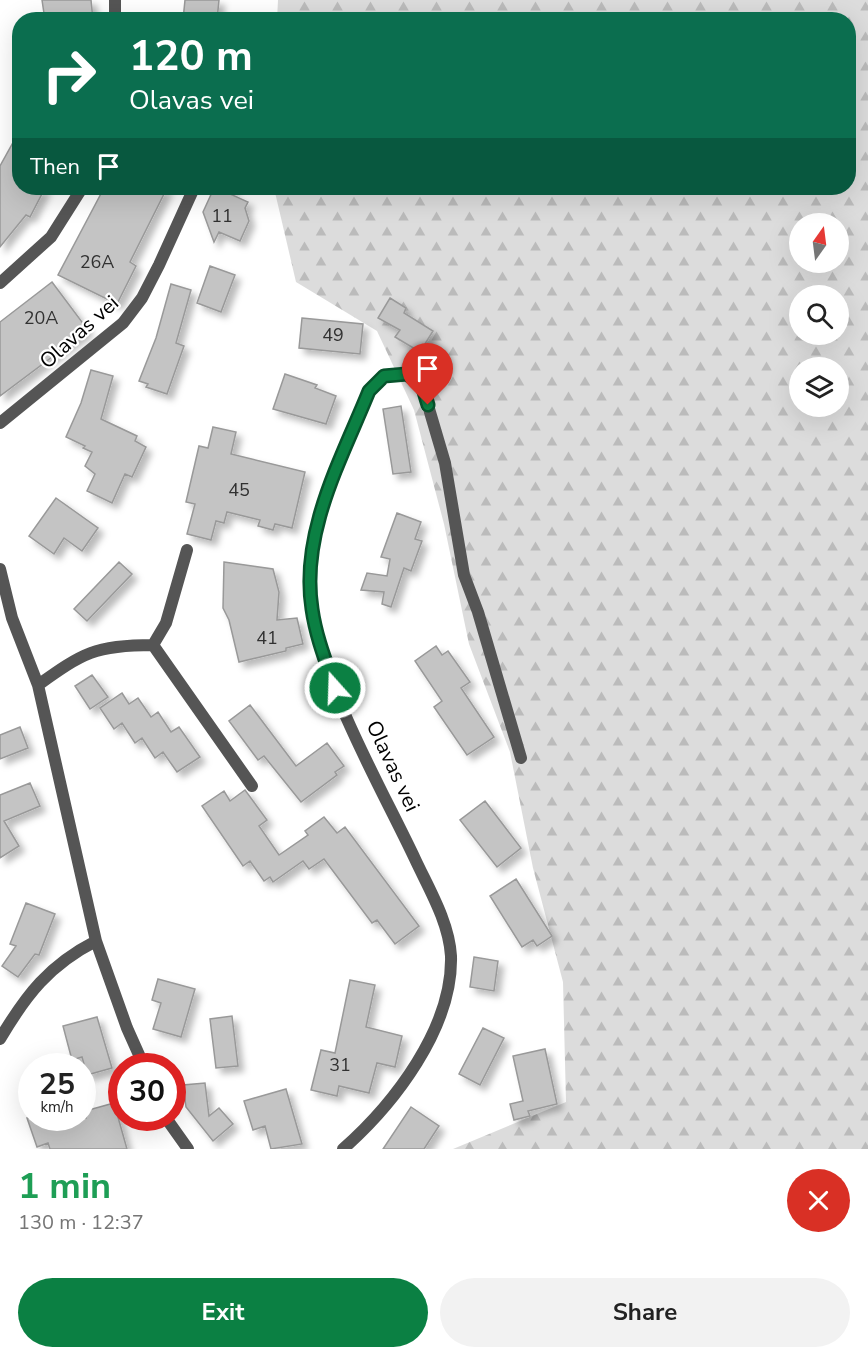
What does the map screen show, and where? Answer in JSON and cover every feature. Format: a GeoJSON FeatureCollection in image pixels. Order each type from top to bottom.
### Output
{"type":"FeatureCollection","features":[{"type":"Feature","properties":{"kind":"street"},"geometry":{"type":"LineString","coordinates":[[0,283],[51,237],[77,195]]}},
{"type":"Feature","properties":{"kind":"street","name":"Olavas vei"},"geometry":{"type":"LineString","coordinates":[[0,423],[123,323],[142,298],[191,195]]}},
{"type":"Feature","properties":{"kind":"street","name":"Olavas vei"},"geometry":{"type":"LineString","coordinates":[[343,1149],[376,1119],[407,1079],[425,1047],[450,984],[451,954],[440,912],[372,772],[335,688],[319,642],[312,608],[310,575],[317,522],[369,391],[384,376],[407,374],[422,385],[445,463],[464,575],[478,612],[521,758]]}},
{"type":"Feature","properties":{"kind":"street"},"geometry":{"type":"LineString","coordinates":[[153,645],[166,623],[188,550]]}},
{"type":"Feature","properties":{"kind":"street"},"geometry":{"type":"LineString","coordinates":[[0,569],[12,618],[38,685],[96,941],[138,1053]]}},
{"type":"Feature","properties":{"kind":"street"},"geometry":{"type":"LineString","coordinates":[[38,685],[75,658],[100,648],[153,645]]}},
{"type":"Feature","properties":{"kind":"street"},"geometry":{"type":"LineString","coordinates":[[153,645],[252,786]]}},
{"type":"Feature","properties":{"kind":"street"},"geometry":{"type":"LineString","coordinates":[[0,1040],[39,980],[69,955],[96,941]]}},
{"type":"Feature","properties":{"kind":"street"},"geometry":{"type":"LineString","coordinates":[[175,1131],[188,1149]]}},
{"type":"Feature","properties":{"kind":"green space"},"geometry":{"type":"Polygon","coordinates":[[[278,0],[868,0],[868,1149],[453,1149],[566,1102],[563,982],[533,868],[510,752],[469,644],[444,524],[414,410],[377,331],[296,282],[276,195],[856,195],[856,12],[277,12],[278,0]]]}},
{"type":"Feature","properties":{"kind":"building"},"geometry":{"type":"Polygon","coordinates":[[[42,0],[91,0],[92,12],[44,12],[42,0]]]}},
{"type":"Feature","properties":{"kind":"building"},"geometry":{"type":"Polygon","coordinates":[[[185,0],[219,0],[218,12],[184,12],[185,0]]]}},
{"type":"Feature","properties":{"kind":"building"},"geometry":{"type":"Polygon","coordinates":[[[12,144],[12,195],[41,195],[30,217],[26,215],[0,247],[0,166],[12,144]]]}},
{"type":"Feature","properties":{"kind":"building"},"geometry":{"type":"Polygon","coordinates":[[[100,195],[164,195],[130,262],[136,266],[117,304],[58,275],[100,195]]]}},
{"type":"Feature","properties":{"kind":"building"},"geometry":{"type":"Polygon","coordinates":[[[211,195],[232,195],[248,202],[245,208],[249,221],[240,241],[219,232],[214,242],[203,212],[211,195]]]}},
{"type":"Feature","properties":{"kind":"building"},"geometry":{"type":"Polygon","coordinates":[[[210,266],[235,275],[221,312],[197,303],[210,266]]]}},
{"type":"Feature","properties":{"kind":"building"},"geometry":{"type":"Polygon","coordinates":[[[52,282],[88,330],[0,396],[0,322],[52,282]]]}},
{"type":"Feature","properties":{"kind":"building"},"geometry":{"type":"Polygon","coordinates":[[[171,284],[191,290],[176,343],[184,346],[167,394],[146,387],[148,384],[139,381],[156,338],[171,284]]]}},
{"type":"Feature","properties":{"kind":"building"},"geometry":{"type":"Polygon","coordinates":[[[390,298],[406,308],[404,313],[433,331],[420,352],[395,337],[400,330],[378,318],[390,298]]]}},
{"type":"Feature","properties":{"kind":"building"},"geometry":{"type":"Polygon","coordinates":[[[302,318],[363,324],[360,354],[299,348],[302,318]]]}},
{"type":"Feature","properties":{"kind":"building"},"geometry":{"type":"Polygon","coordinates":[[[91,370],[113,376],[101,419],[137,436],[135,441],[146,447],[132,477],[125,474],[112,503],[87,491],[95,474],[85,466],[92,452],[66,437],[81,403],[91,370]]]}},
{"type":"Feature","properties":{"kind":"building"},"geometry":{"type":"Polygon","coordinates":[[[285,374],[317,385],[315,388],[336,396],[326,424],[273,409],[285,374]]]}},
{"type":"Feature","properties":{"kind":"building"},"geometry":{"type":"Polygon","coordinates":[[[401,406],[411,472],[393,474],[383,409],[401,406]]]}},
{"type":"Feature","properties":{"kind":"building"},"geometry":{"type":"Polygon","coordinates":[[[213,427],[236,432],[231,454],[305,472],[292,528],[275,524],[273,530],[258,526],[260,520],[227,512],[224,523],[216,521],[211,540],[187,534],[195,504],[186,502],[199,446],[208,448],[213,427]]]}},
{"type":"Feature","properties":{"kind":"building"},"geometry":{"type":"Polygon","coordinates":[[[56,498],[98,528],[82,551],[64,538],[54,554],[29,536],[56,498]]]}},
{"type":"Feature","properties":{"kind":"building"},"geometry":{"type":"Polygon","coordinates":[[[397,513],[421,522],[415,539],[422,541],[411,571],[404,568],[391,607],[382,604],[384,592],[361,590],[367,573],[387,576],[390,559],[381,557],[397,513]]]}},
{"type":"Feature","properties":{"kind":"building"},"geometry":{"type":"Polygon","coordinates":[[[119,562],[132,574],[87,621],[74,609],[119,562]]]}},
{"type":"Feature","properties":{"kind":"building"},"geometry":{"type":"Polygon","coordinates":[[[224,562],[273,569],[279,592],[277,620],[297,618],[303,644],[286,648],[286,651],[239,662],[229,620],[223,608],[224,562]]]}},
{"type":"Feature","properties":{"kind":"building"},"geometry":{"type":"Polygon","coordinates":[[[436,646],[442,655],[448,651],[470,682],[461,688],[494,737],[467,755],[434,707],[442,701],[415,661],[436,646]]]}},
{"type":"Feature","properties":{"kind":"building"},"geometry":{"type":"Polygon","coordinates":[[[92,675],[108,697],[90,709],[75,686],[92,675]]]}},
{"type":"Feature","properties":{"kind":"building"},"geometry":{"type":"Polygon","coordinates":[[[122,693],[129,704],[138,698],[151,717],[158,712],[171,732],[179,727],[200,757],[177,772],[163,752],[155,758],[142,738],[135,743],[122,723],[114,729],[100,708],[122,693]]]}},
{"type":"Feature","properties":{"kind":"building"},"geometry":{"type":"Polygon","coordinates":[[[250,705],[296,766],[327,743],[344,766],[335,772],[337,775],[301,802],[264,756],[258,760],[229,721],[250,705]]]}},
{"type":"Feature","properties":{"kind":"building"},"geometry":{"type":"Polygon","coordinates":[[[20,727],[28,748],[0,759],[0,735],[20,727]]]}},
{"type":"Feature","properties":{"kind":"building"},"geometry":{"type":"Polygon","coordinates":[[[30,783],[40,806],[4,821],[19,846],[0,858],[0,795],[30,783]]]}},
{"type":"Feature","properties":{"kind":"building"},"geometry":{"type":"Polygon","coordinates":[[[245,790],[267,820],[259,826],[279,855],[308,835],[305,831],[324,817],[337,833],[345,827],[419,926],[395,944],[377,920],[372,923],[324,859],[309,869],[303,861],[273,882],[270,877],[264,881],[250,861],[243,866],[202,806],[224,791],[230,801],[245,790]]]}},
{"type":"Feature","properties":{"kind":"building"},"geometry":{"type":"Polygon","coordinates":[[[485,801],[521,848],[497,867],[460,820],[485,801]]]}},
{"type":"Feature","properties":{"kind":"building"},"geometry":{"type":"Polygon","coordinates":[[[516,879],[552,936],[537,946],[533,940],[522,947],[490,896],[516,879]]]}},
{"type":"Feature","properties":{"kind":"building"},"geometry":{"type":"Polygon","coordinates":[[[26,903],[55,914],[39,955],[35,954],[18,977],[2,966],[16,946],[10,944],[26,903]]]}},
{"type":"Feature","properties":{"kind":"building"},"geometry":{"type":"Polygon","coordinates":[[[474,957],[498,961],[494,991],[470,987],[474,957]]]}},
{"type":"Feature","properties":{"kind":"building"},"geometry":{"type":"Polygon","coordinates":[[[158,979],[195,989],[181,1037],[153,1029],[161,1003],[152,1000],[158,979]]]}},
{"type":"Feature","properties":{"kind":"building"},"geometry":{"type":"Polygon","coordinates":[[[350,980],[375,985],[366,1027],[402,1036],[395,1067],[377,1063],[369,1093],[339,1086],[337,1096],[311,1090],[321,1050],[335,1053],[350,980]]]}},
{"type":"Feature","properties":{"kind":"building"},"geometry":{"type":"Polygon","coordinates":[[[232,1016],[238,1066],[216,1068],[210,1019],[232,1016]]]}},
{"type":"Feature","properties":{"kind":"building"},"geometry":{"type":"Polygon","coordinates":[[[97,1017],[108,1054],[108,1069],[96,1072],[96,1053],[70,1053],[63,1026],[97,1017]]]}},
{"type":"Feature","properties":{"kind":"building"},"geometry":{"type":"Polygon","coordinates":[[[483,1028],[504,1038],[480,1085],[459,1074],[483,1028]]]}},
{"type":"Feature","properties":{"kind":"building"},"geometry":{"type":"Polygon","coordinates":[[[545,1049],[557,1104],[528,1111],[530,1116],[514,1120],[510,1104],[523,1101],[513,1056],[545,1049]]]}},
{"type":"Feature","properties":{"kind":"building"},"geometry":{"type":"Polygon","coordinates":[[[205,1083],[209,1116],[219,1108],[233,1124],[213,1141],[186,1107],[186,1085],[205,1083]]]}},
{"type":"Feature","properties":{"kind":"building"},"geometry":{"type":"Polygon","coordinates":[[[286,1089],[302,1144],[271,1149],[265,1126],[253,1130],[244,1101],[286,1089]]]}},
{"type":"Feature","properties":{"kind":"building"},"geometry":{"type":"Polygon","coordinates":[[[108,1105],[108,1131],[122,1131],[127,1149],[50,1149],[48,1143],[37,1147],[31,1131],[96,1131],[96,1108],[108,1105]]]}},
{"type":"Feature","properties":{"kind":"building"},"geometry":{"type":"Polygon","coordinates":[[[411,1107],[439,1126],[424,1149],[383,1149],[411,1107]]]}},
{"type":"Feature","properties":{"kind":"route"},"geometry":{"type":"LineString","coordinates":[[335,688],[319,642],[312,608],[310,575],[317,522],[369,391],[384,376],[407,374],[422,385],[428,405]]}}]}
